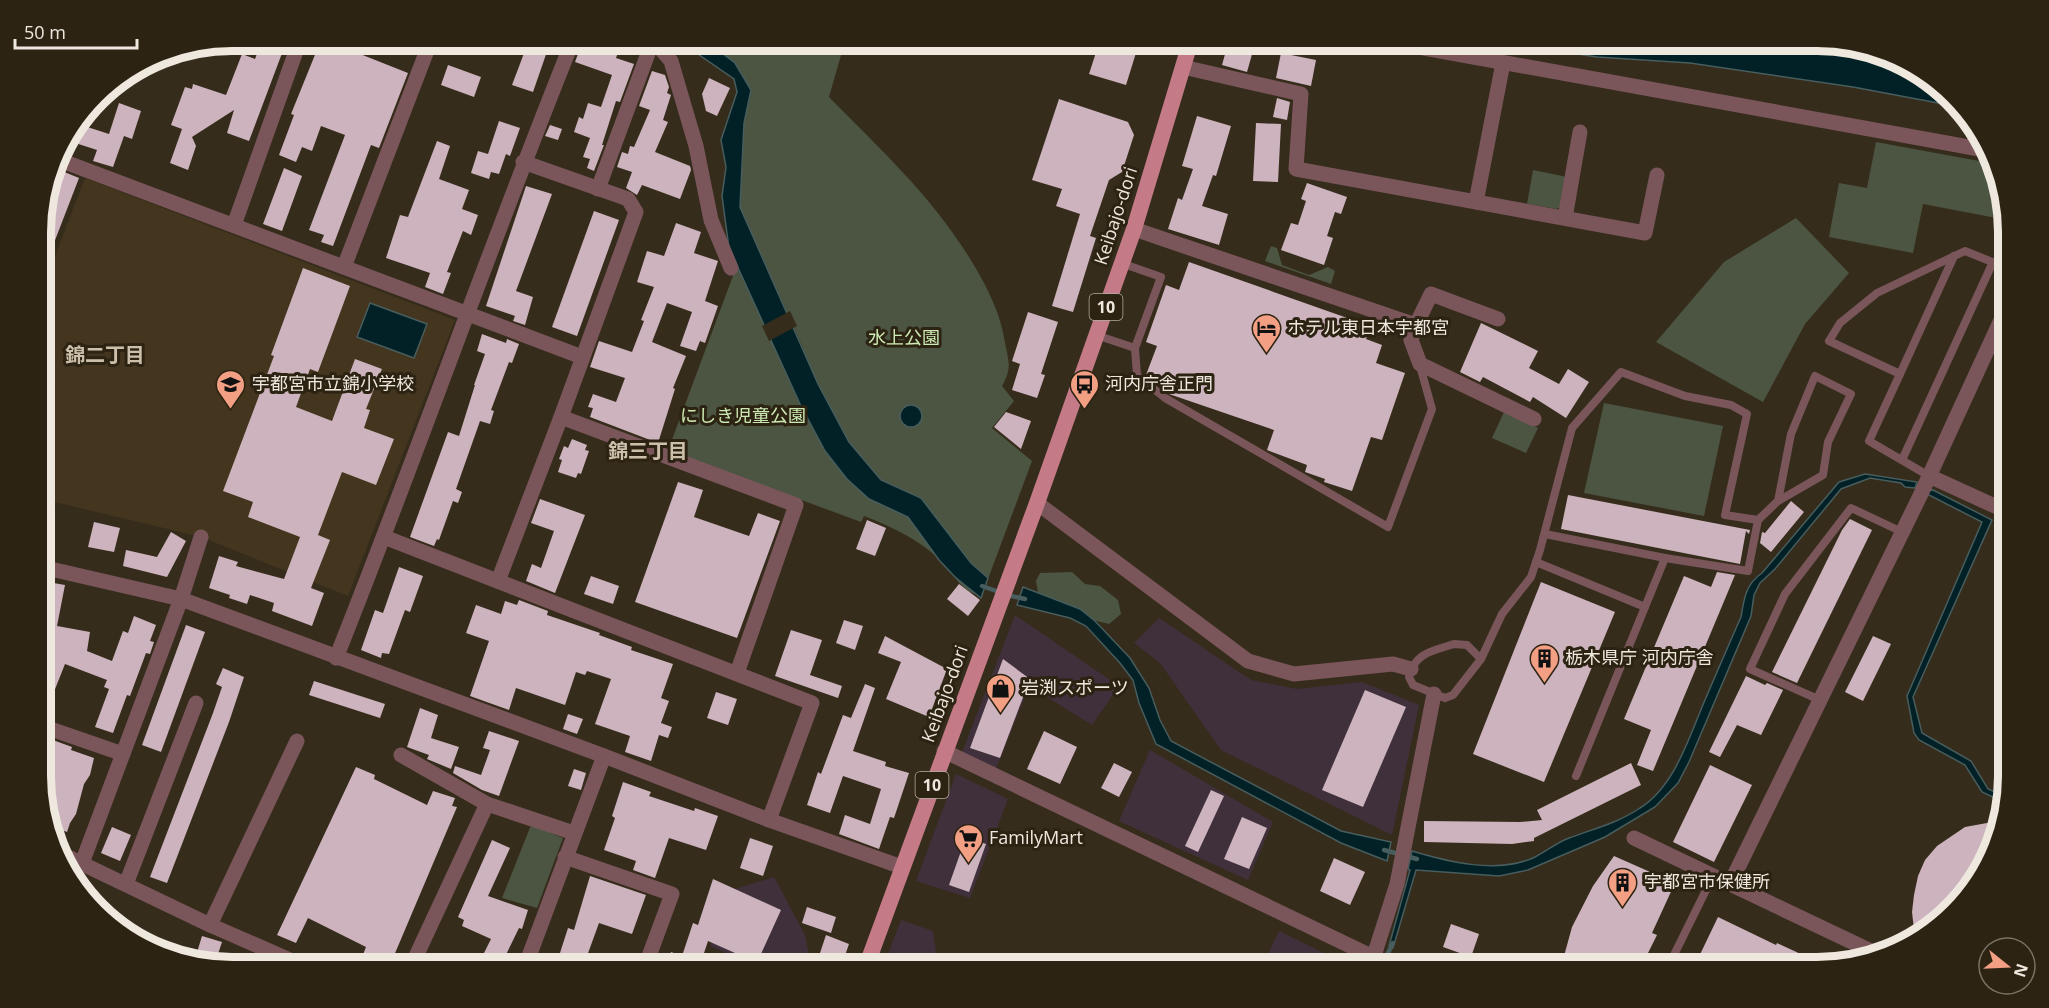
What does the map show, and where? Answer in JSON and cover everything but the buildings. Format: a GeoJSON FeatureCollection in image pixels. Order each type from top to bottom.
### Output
{"type":"FeatureCollection","features":[{"type":"Feature","properties":{"kind":"main road","name":"Keibajo-dori"},"geometry":{"type":"LineString","coordinates":[[870,957],[1037,503],[1134,229],[1188,51]]}},
{"type":"Feature","properties":{"kind":"street"},"geometry":{"type":"LineString","coordinates":[[234,225],[296,51]]}},
{"type":"Feature","properties":{"kind":"street"},"geometry":{"type":"LineString","coordinates":[[344,267],[427,51]]}},
{"type":"Feature","properties":{"kind":"street"},"geometry":{"type":"LineString","coordinates":[[336,658],[384,537],[523,162],[568,51]]}},
{"type":"Feature","properties":{"kind":"street"},"geometry":{"type":"LineString","coordinates":[[598,189],[650,51]]}},
{"type":"Feature","properties":{"kind":"street"},"geometry":{"type":"LineString","coordinates":[[662,51],[670,61],[696,146],[711,220],[731,268]]}},
{"type":"Feature","properties":{"kind":"street"},"geometry":{"type":"LineString","coordinates":[[1439,51],[1977,149]]}},
{"type":"Feature","properties":{"kind":"street"},"geometry":{"type":"LineString","coordinates":[[1476,202],[1503,63]]}},
{"type":"Feature","properties":{"kind":"street"},"geometry":{"type":"LineString","coordinates":[[1183,67],[1301,94],[1296,169],[1645,232],[1658,176]]}},
{"type":"Feature","properties":{"kind":"street"},"geometry":{"type":"LineString","coordinates":[[1565,218],[1580,132]]}},
{"type":"Feature","properties":{"kind":"street"},"geometry":{"type":"LineString","coordinates":[[65,162],[582,357]]}},
{"type":"Feature","properties":{"kind":"street"},"geometry":{"type":"LineString","coordinates":[[498,581],[636,212],[628,199],[523,162]]}},
{"type":"Feature","properties":{"kind":"street"},"geometry":{"type":"LineString","coordinates":[[1134,229],[1416,325]]}},
{"type":"Feature","properties":{"kind":"street"},"geometry":{"type":"LineString","coordinates":[[1498,319],[1431,294],[1411,340],[1420,364],[1534,419]]}},
{"type":"Feature","properties":{"kind":"street"},"geometry":{"type":"LineString","coordinates":[[1731,884],[1920,496],[1998,326]]}},
{"type":"Feature","properties":{"kind":"street"},"geometry":{"type":"LineString","coordinates":[[561,417],[796,505],[737,673]]}},
{"type":"Feature","properties":{"kind":"street"},"geometry":{"type":"LineString","coordinates":[[1929,476],[1998,507]]}},
{"type":"Feature","properties":{"kind":"street"},"geometry":{"type":"LineString","coordinates":[[1037,503],[1248,661],[1294,674],[1393,664],[1411,669]]}},
{"type":"Feature","properties":{"kind":"street"},"geometry":{"type":"LineString","coordinates":[[82,863],[181,599],[201,537]]}},
{"type":"Feature","properties":{"kind":"street"},"geometry":{"type":"LineString","coordinates":[[384,537],[812,703],[769,820]]}},
{"type":"Feature","properties":{"kind":"street"},"geometry":{"type":"LineString","coordinates":[[51,569],[181,599],[604,756],[769,820],[902,867]]}},
{"type":"Feature","properties":{"kind":"street"},"geometry":{"type":"LineString","coordinates":[[1374,957],[1398,884],[1434,694]]}},
{"type":"Feature","properties":{"kind":"street"},"geometry":{"type":"LineString","coordinates":[[126,884],[196,703]]}},
{"type":"Feature","properties":{"kind":"street"},"geometry":{"type":"LineString","coordinates":[[51,729],[123,754]]}},
{"type":"Feature","properties":{"kind":"street"},"geometry":{"type":"LineString","coordinates":[[210,925],[297,741]]}},
{"type":"Feature","properties":{"kind":"street"},"geometry":{"type":"LineString","coordinates":[[944,751],[1360,957]]}},
{"type":"Feature","properties":{"kind":"street"},"geometry":{"type":"LineString","coordinates":[[401,755],[487,804],[574,833]]}},
{"type":"Feature","properties":{"kind":"street"},"geometry":{"type":"LineString","coordinates":[[529,957],[604,756]]}},
{"type":"Feature","properties":{"kind":"street"},"geometry":{"type":"LineString","coordinates":[[416,957],[487,804]]}},
{"type":"Feature","properties":{"kind":"street"},"geometry":{"type":"LineString","coordinates":[[1634,838],[1867,949]]}},
{"type":"Feature","properties":{"kind":"street"},"geometry":{"type":"LineString","coordinates":[[565,857],[672,894],[649,957]]}},
{"type":"Feature","properties":{"kind":"street"},"geometry":{"type":"LineString","coordinates":[[71,858],[281,957]]}},
{"type":"Feature","properties":{"kind":"lane"},"geometry":{"type":"LineString","coordinates":[[1900,374],[1829,341],[1840,323],[1877,293],[1965,250],[1998,264]]}},
{"type":"Feature","properties":{"kind":"lane"},"geometry":{"type":"LineString","coordinates":[[1929,476],[1869,441],[1954,256]]}},
{"type":"Feature","properties":{"kind":"lane"},"geometry":{"type":"LineString","coordinates":[[1902,460],[1993,262]]}},
{"type":"Feature","properties":{"kind":"lane"},"geometry":{"type":"LineString","coordinates":[[1121,263],[1161,277],[1136,348],[1137,375],[1165,398],[1388,527],[1432,409],[1420,364]]}},
{"type":"Feature","properties":{"kind":"lane"},"geometry":{"type":"LineString","coordinates":[[1096,335],[1136,348]]}},
{"type":"Feature","properties":{"kind":"lane"},"geometry":{"type":"LineString","coordinates":[[1481,659],[1467,645],[1454,644],[1419,656],[1409,677],[1413,685],[1444,698],[1453,695],[1481,659],[1502,614],[1531,577],[1545,534],[1572,428],[1621,372],[1685,396],[1731,405],[1747,414],[1725,515],[1758,520]]}},
{"type":"Feature","properties":{"kind":"lane"},"geometry":{"type":"LineString","coordinates":[[1545,534],[1665,558],[1748,571],[1758,520],[1778,501],[1823,475],[1828,442],[1851,394],[1815,376],[1791,434],[1778,501]]}},
{"type":"Feature","properties":{"kind":"lane"},"geometry":{"type":"LineString","coordinates":[[1820,700],[1750,669],[1785,594],[1851,508],[1902,532]]}},
{"type":"Feature","properties":{"kind":"lane"},"geometry":{"type":"LineString","coordinates":[[1576,776],[1665,558]]}},
{"type":"Feature","properties":{"kind":"lane"},"geometry":{"type":"LineString","coordinates":[[1536,562],[1645,607]]}},
{"type":"Feature","properties":{"kind":"lane"},"geometry":{"type":"LineString","coordinates":[[1673,957],[1713,876]]}},
{"type":"Feature","properties":{"kind":"shaded area","name":"宇都宮市立錦小学校"},"geometry":{"type":"Polygon","coordinates":[[[85,178],[455,320],[348,596],[201,537],[51,501],[51,266],[85,178]]]}},
{"type":"Feature","properties":{"kind":"shaded area"},"geometry":{"type":"Polygon","coordinates":[[[1015,615],[1119,686],[1092,725],[1029,686],[996,769],[961,755],[1015,615]]]}},
{"type":"Feature","properties":{"kind":"shaded area"},"geometry":{"type":"Polygon","coordinates":[[[1159,618],[1251,680],[1297,689],[1362,682],[1419,705],[1392,835],[1221,750],[1160,663],[1134,643],[1159,618]]]}},
{"type":"Feature","properties":{"kind":"shaded area"},"geometry":{"type":"Polygon","coordinates":[[[1150,750],[1273,822],[1248,880],[1119,821],[1150,750]]]}},
{"type":"Feature","properties":{"kind":"shaded area"},"geometry":{"type":"Polygon","coordinates":[[[956,774],[1008,799],[970,898],[916,881],[956,774]]]}},
{"type":"Feature","properties":{"kind":"shaded area"},"geometry":{"type":"Polygon","coordinates":[[[774,877],[805,935],[809,957],[736,957],[710,946],[732,890],[774,877]]]}},
{"type":"Feature","properties":{"kind":"shaded area"},"geometry":{"type":"Polygon","coordinates":[[[901,920],[933,931],[937,957],[887,957],[901,920]]]}},
{"type":"Feature","properties":{"kind":"shaded area"},"geometry":{"type":"Polygon","coordinates":[[[1279,931],[1332,957],[1267,957],[1279,931]]]}},
{"type":"Feature","properties":{"kind":"green space","name":"水上公園"},"geometry":{"type":"Polygon","coordinates":[[[719,51],[842,51],[829,97],[888,157],[943,219],[990,294],[1001,323],[1008,361],[1008,370],[1002,386],[1014,401],[992,428],[1032,461],[982,595],[970,592],[935,556],[896,530],[864,516],[861,522],[674,453],[670,445],[737,265],[804,350],[740,207],[744,123],[751,90],[735,63],[719,51]]]}},
{"type":"Feature","properties":{"kind":"green space"},"geometry":{"type":"Polygon","coordinates":[[[1876,142],[1983,162],[1992,185],[1997,218],[1923,204],[1913,253],[1829,237],[1839,183],[1867,188],[1876,142]]]}},
{"type":"Feature","properties":{"kind":"green space"},"geometry":{"type":"Polygon","coordinates":[[[1533,170],[1567,177],[1562,206],[1557,209],[1527,204],[1533,170]]]}},
{"type":"Feature","properties":{"kind":"green space"},"geometry":{"type":"Polygon","coordinates":[[[1796,218],[1849,273],[1805,324],[1763,402],[1656,342],[1724,262],[1796,218]]]}},
{"type":"Feature","properties":{"kind":"green space"},"geometry":{"type":"Polygon","coordinates":[[[1271,246],[1277,248],[1282,265],[1309,275],[1328,267],[1335,271],[1331,284],[1265,261],[1271,246]]]}},
{"type":"Feature","properties":{"kind":"green space"},"geometry":{"type":"Polygon","coordinates":[[[1604,403],[1723,426],[1704,516],[1584,493],[1604,403]]]}},
{"type":"Feature","properties":{"kind":"green space"},"geometry":{"type":"Polygon","coordinates":[[[1504,412],[1538,428],[1526,453],[1492,438],[1504,412]]]}},
{"type":"Feature","properties":{"kind":"green space"},"geometry":{"type":"Polygon","coordinates":[[[1072,572],[1085,584],[1100,586],[1118,600],[1121,614],[1109,624],[1100,622],[1073,612],[1038,593],[1036,581],[1040,573],[1072,572]]]}},
{"type":"Feature","properties":{"kind":"green space"},"geometry":{"type":"Polygon","coordinates":[[[531,825],[563,838],[537,908],[502,898],[531,825]]]}},
{"type":"Feature","properties":{"kind":"water"},"geometry":{"type":"Polygon","coordinates":[[[693,51],[719,51],[735,63],[751,90],[744,123],[740,207],[818,384],[849,442],[881,480],[921,498],[971,563],[988,578],[981,598],[955,577],[939,560],[908,517],[869,499],[847,479],[825,451],[800,404],[729,248],[722,196],[726,167],[721,140],[737,92],[734,79],[693,51]]]}},
{"type":"Feature","properties":{"kind":"water"},"geometry":{"type":"Polygon","coordinates":[[[1558,51],[1817,51],[1840,53],[1864,57],[1897,70],[1917,82],[1944,104],[1853,87],[1690,63],[1597,57],[1558,51]]]}},
{"type":"Feature","properties":{"kind":"water"},"geometry":{"type":"Polygon","coordinates":[[[370,303],[427,324],[414,358],[357,337],[370,303]]]}},
{"type":"Feature","properties":{"kind":"water"},"geometry":{"type":"Polygon","coordinates":[[[911,405],[919,408],[922,416],[919,424],[911,427],[903,424],[900,416],[903,408],[911,405]]]}},
{"type":"Feature","properties":{"kind":"water"},"geometry":{"type":"Polygon","coordinates":[[[1865,474],[1917,482],[1915,488],[1905,487],[1901,483],[1870,478],[1841,489],[1775,569],[1760,583],[1754,595],[1751,616],[1689,762],[1678,783],[1655,807],[1605,837],[1528,870],[1499,876],[1416,870],[1393,948],[1389,946],[1410,870],[1408,869],[1412,851],[1472,865],[1519,863],[1533,858],[1564,840],[1623,818],[1652,799],[1672,774],[1687,745],[1741,617],[1745,598],[1752,582],[1839,482],[1865,474]]]}},
{"type":"Feature","properties":{"kind":"water"},"geometry":{"type":"Polygon","coordinates":[[[1931,489],[1992,520],[1913,697],[1922,733],[1971,761],[1988,789],[1997,793],[1996,799],[1982,792],[1965,765],[1919,740],[1914,733],[1907,696],[1982,522],[1927,494],[1931,489]]]}},
{"type":"Feature","properties":{"kind":"water"},"geometry":{"type":"Polygon","coordinates":[[[1023,587],[1080,609],[1095,621],[1130,658],[1149,688],[1160,720],[1171,741],[1341,831],[1391,842],[1387,861],[1341,843],[1156,744],[1139,703],[1133,680],[1120,663],[1086,626],[1070,618],[1017,605],[1023,587]]]}},
{"type":"Feature","properties":{"kind":"pier"},"geometry":{"type":"Polygon","coordinates":[[[790,311],[797,326],[769,341],[762,326],[790,311]]]}},
{"type":"Feature","properties":{"kind":"waterway"},"geometry":{"type":"LineString","coordinates":[[982,586],[999,592]]}},
{"type":"Feature","properties":{"kind":"waterway"},"geometry":{"type":"LineString","coordinates":[[1007,595],[1025,599]]}},
{"type":"Feature","properties":{"kind":"waterway"},"geometry":{"type":"LineString","coordinates":[[1384,850],[1417,859]]}},
{"type":"Feature","properties":{"kind":"waterway"},"geometry":{"type":"LineString","coordinates":[[1386,957],[1393,943]]}},
{"type":"Feature","properties":{"kind":"place","name":"ホテル東日本宇都宮"},"geometry":{"type":"Point","coordinates":[1266,354]}},
{"type":"Feature","properties":{"kind":"place","name":"宇都宮市立錦小学校"},"geometry":{"type":"Point","coordinates":[231,410]}},
{"type":"Feature","properties":{"kind":"place","name":"河内庁舎正門"},"geometry":{"type":"Point","coordinates":[1084,410]}},
{"type":"Feature","properties":{"kind":"place","name":"栃木県庁 河内庁舎"},"geometry":{"type":"Point","coordinates":[1544,684]}},
{"type":"Feature","properties":{"kind":"place","name":"岩渕スポーツ"},"geometry":{"type":"Point","coordinates":[1000,714]}},
{"type":"Feature","properties":{"kind":"place","name":"FamilyMart"},"geometry":{"type":"Point","coordinates":[968,864]}},
{"type":"Feature","properties":{"kind":"place","name":"宇都宮市保健所"},"geometry":{"type":"Point","coordinates":[1623,908]}},
{"type":"Feature","properties":{"kind":"district","name":"錦二丁目"},"geometry":{"type":"Point","coordinates":[105,355]}},
{"type":"Feature","properties":{"kind":"district","name":"錦三丁目"},"geometry":{"type":"Point","coordinates":[648,451]}},
{"type":"Feature","properties":{"kind":"park label","name":"にしき児童公園"},"geometry":{"type":"Point","coordinates":[743,416]}}]}
